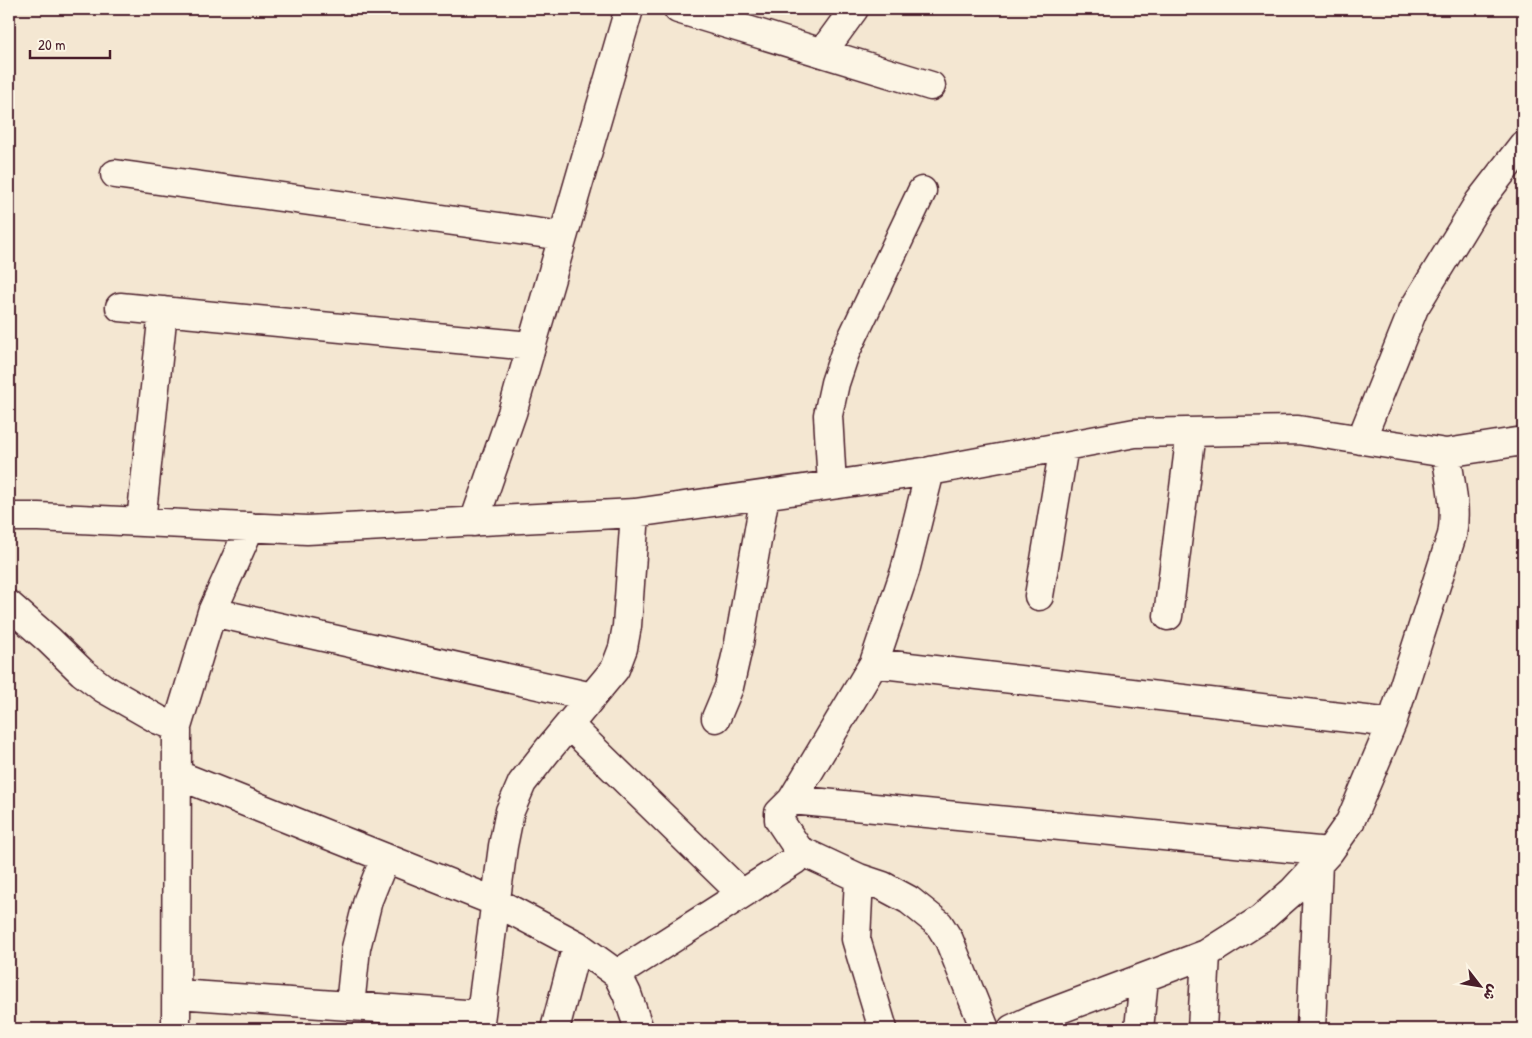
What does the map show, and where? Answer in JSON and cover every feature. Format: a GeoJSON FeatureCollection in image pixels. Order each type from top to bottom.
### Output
{"type":"FeatureCollection","features":[{"type":"Feature","properties":{"kind":"street"},"geometry":{"type":"LineString","coordinates":[[474,522],[512,413],[630,9]]}},
{"type":"Feature","properties":{"kind":"street"},"geometry":{"type":"LineString","coordinates":[[678,9],[931,86]]}},
{"type":"Feature","properties":{"kind":"street"},"geometry":{"type":"LineString","coordinates":[[822,53],[854,9]]}},
{"type":"Feature","properties":{"kind":"street"},"geometry":{"type":"LineString","coordinates":[[1361,440],[1414,308],[1479,202],[1523,145]]}},
{"type":"Feature","properties":{"kind":"street"},"geometry":{"type":"LineString","coordinates":[[115,174],[564,236]]}},
{"type":"Feature","properties":{"kind":"street"},"geometry":{"type":"LineString","coordinates":[[832,485],[828,415],[835,383],[845,353],[922,191]]}},
{"type":"Feature","properties":{"kind":"street"},"geometry":{"type":"LineString","coordinates":[[120,307],[531,346]]}},
{"type":"Feature","properties":{"kind":"street"},"geometry":{"type":"LineString","coordinates":[[141,522],[163,311]]}},
{"type":"Feature","properties":{"kind":"street"},"geometry":{"type":"LineString","coordinates":[[9,517],[307,530],[474,522],[634,513],[930,470],[1136,433],[1298,430],[1446,453],[1515,444],[1523,441]]}},
{"type":"Feature","properties":{"kind":"street"},"geometry":{"type":"LineString","coordinates":[[1168,616],[1191,432]]}},
{"type":"Feature","properties":{"kind":"street"},"geometry":{"type":"LineString","coordinates":[[1039,596],[1064,446]]}},
{"type":"Feature","properties":{"kind":"street"},"geometry":{"type":"LineString","coordinates":[[1024,1026],[1206,954],[1261,919],[1293,891],[1324,857],[1350,822],[1392,723],[1452,535],[1454,504],[1446,453]]}},
{"type":"Feature","properties":{"kind":"street"},"geometry":{"type":"LineString","coordinates":[[930,470],[905,571],[874,663],[792,800],[780,810],[778,816],[799,850],[859,878],[884,886],[910,900],[939,924],[949,940],[985,1029]]}},
{"type":"Feature","properties":{"kind":"street"},"geometry":{"type":"LineString","coordinates":[[716,718],[729,687],[766,495]]}},
{"type":"Feature","properties":{"kind":"street"},"geometry":{"type":"LineString","coordinates":[[177,994],[350,1006],[479,1022],[503,846],[510,811],[522,783],[615,669],[623,648],[627,626],[634,513]]}},
{"type":"Feature","properties":{"kind":"street"},"geometry":{"type":"LineString","coordinates":[[176,1029],[177,727],[212,612],[250,527]]}},
{"type":"Feature","properties":{"kind":"street"},"geometry":{"type":"LineString","coordinates":[[9,605],[82,672],[103,688],[159,720],[177,727]]}},
{"type":"Feature","properties":{"kind":"street"},"geometry":{"type":"LineString","coordinates":[[212,612],[592,697]]}},
{"type":"Feature","properties":{"kind":"street"},"geometry":{"type":"LineString","coordinates":[[874,663],[1392,723]]}},
{"type":"Feature","properties":{"kind":"street"},"geometry":{"type":"LineString","coordinates":[[569,725],[742,894]]}},
{"type":"Feature","properties":{"kind":"street"},"geometry":{"type":"LineString","coordinates":[[178,775],[496,902],[577,945],[617,974],[639,1029]]}},
{"type":"Feature","properties":{"kind":"street"},"geometry":{"type":"LineString","coordinates":[[792,800],[1324,857]]}},
{"type":"Feature","properties":{"kind":"street"},"geometry":{"type":"LineString","coordinates":[[617,974],[795,860],[799,850]]}},
{"type":"Feature","properties":{"kind":"street"},"geometry":{"type":"LineString","coordinates":[[1312,1029],[1324,857]]}},
{"type":"Feature","properties":{"kind":"street"},"geometry":{"type":"LineString","coordinates":[[350,1006],[356,948],[368,900],[384,858]]}},
{"type":"Feature","properties":{"kind":"street"},"geometry":{"type":"LineString","coordinates":[[859,878],[856,939],[883,1029]]}},
{"type":"Feature","properties":{"kind":"street"},"geometry":{"type":"LineString","coordinates":[[555,1029],[577,945]]}},
{"type":"Feature","properties":{"kind":"street"},"geometry":{"type":"LineString","coordinates":[[1202,1029],[1206,954]]}},
{"type":"Feature","properties":{"kind":"street"},"geometry":{"type":"LineString","coordinates":[[1139,1029],[1144,978]]}}]}
